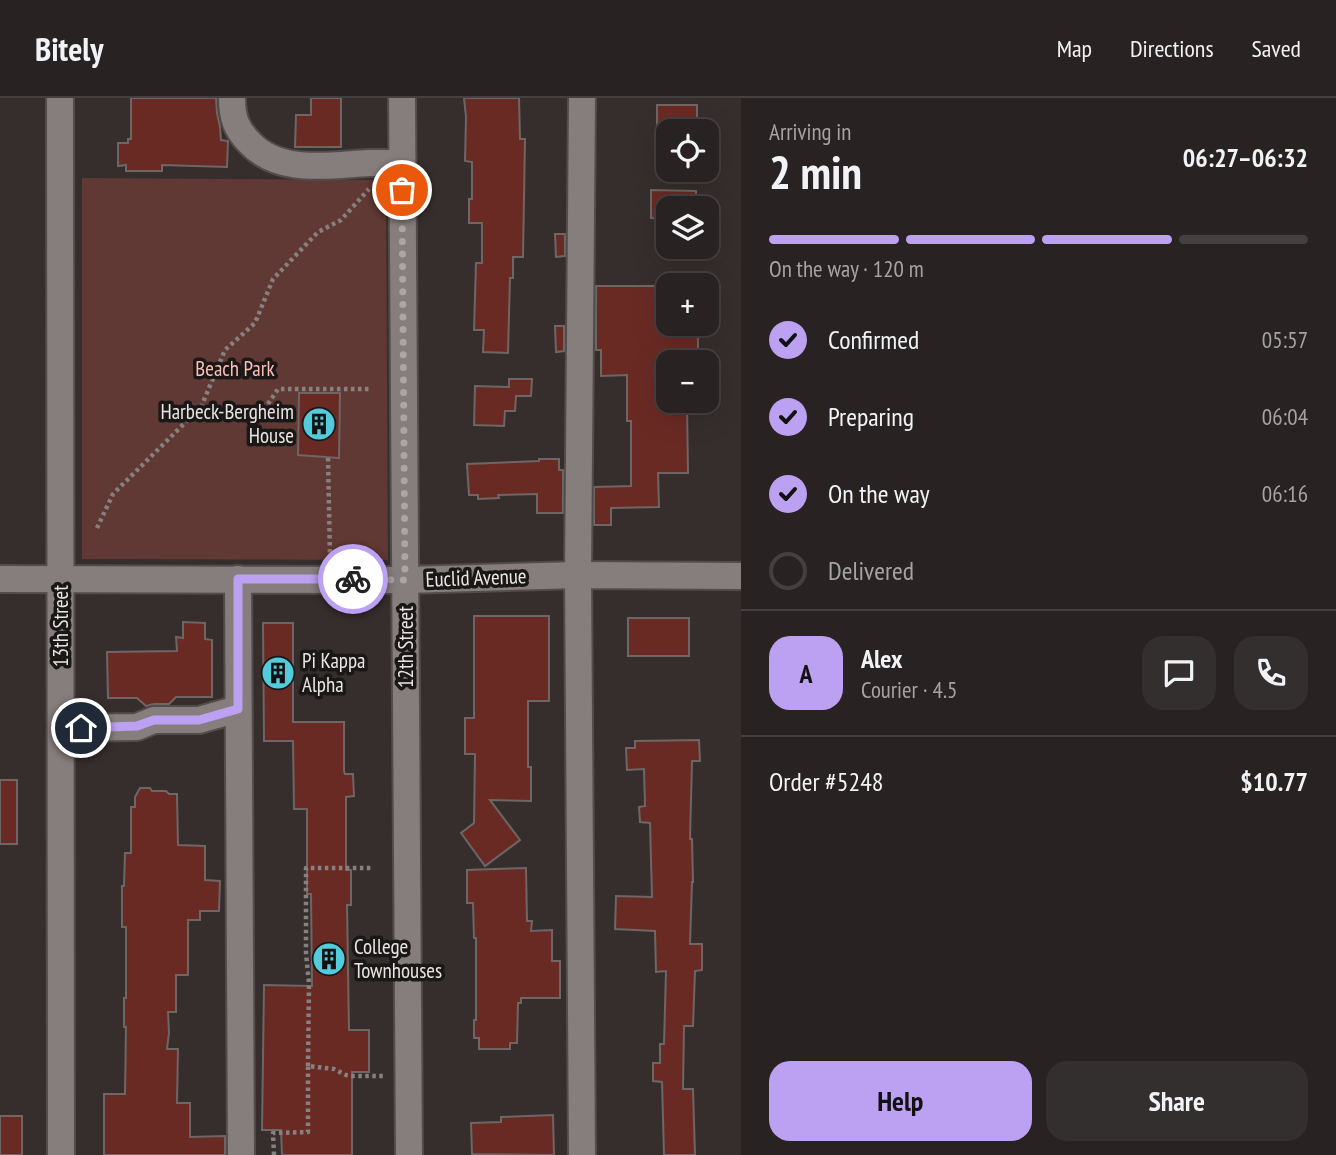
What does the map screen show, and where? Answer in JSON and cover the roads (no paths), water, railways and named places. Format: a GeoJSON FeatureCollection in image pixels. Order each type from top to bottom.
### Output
{"type":"FeatureCollection","features":[{"type":"Feature","properties":{"kind":"street","name":"13th Street"},"geometry":{"type":"LineString","coordinates":[[60,98],[61,1155]]}},
{"type":"Feature","properties":{"kind":"street"},"geometry":{"type":"LineString","coordinates":[[232,98],[233,117],[242,135],[253,147],[279,162],[326,166],[402,163]]}},
{"type":"Feature","properties":{"kind":"street","name":"12th Street"},"geometry":{"type":"LineString","coordinates":[[402,98],[409,1155]]}},
{"type":"Feature","properties":{"kind":"street"},"geometry":{"type":"LineString","coordinates":[[582,98],[578,575],[582,1155]]}},
{"type":"Feature","properties":{"kind":"street","name":"Euclid Avenue"},"geometry":{"type":"LineString","coordinates":[[0,579],[405,580],[578,575],[741,576]]}},
{"type":"Feature","properties":{"kind":"street"},"geometry":{"type":"LineString","coordinates":[[238,579],[241,1155]]}},
{"type":"Feature","properties":{"kind":"street"},"geometry":{"type":"LineString","coordinates":[[61,728],[137,726],[154,720],[199,720],[238,709]]}},
{"type":"Feature","properties":{"kind":"place","name":"Harbeck-Bergheim House"},"geometry":{"type":"Point","coordinates":[319,424]}},
{"type":"Feature","properties":{"kind":"place","name":"Pi Kappa Alpha"},"geometry":{"type":"Point","coordinates":[278,673]}},
{"type":"Feature","properties":{"kind":"place","name":"College Townhouses"},"geometry":{"type":"Point","coordinates":[329,959]}},
{"type":"Feature","properties":{"kind":"park label","name":"Beach Park"},"geometry":{"type":"Point","coordinates":[235,369]}}]}
